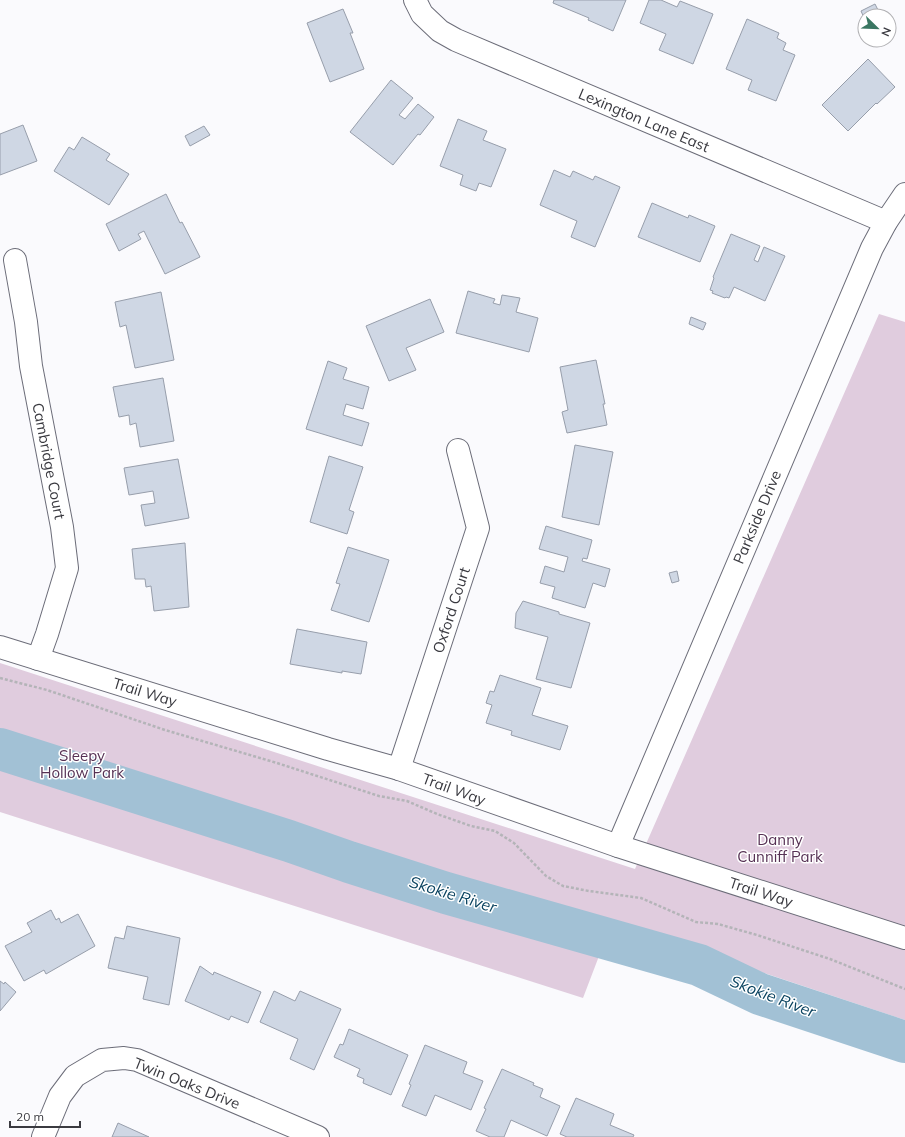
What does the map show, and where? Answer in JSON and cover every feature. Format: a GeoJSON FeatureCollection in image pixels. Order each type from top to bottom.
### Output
{"type":"FeatureCollection","features":[{"type":"Feature","properties":{"kind":"street","name":"Lexington Lane East"},"geometry":{"type":"LineString","coordinates":[[415,0],[422,14],[440,31],[456,40],[886,222]]}},
{"type":"Feature","properties":{"kind":"street","name":"Parkside Drive"},"geometry":{"type":"LineString","coordinates":[[618,846],[866,262],[886,222],[905,194]]}},
{"type":"Feature","properties":{"kind":"street","name":"Cambridge Court"},"geometry":{"type":"LineString","coordinates":[[15,260],[26,322],[31,366],[62,527],[67,568],[38,659]]}},
{"type":"Feature","properties":{"kind":"street","name":"Oxford Court"},"geometry":{"type":"LineString","coordinates":[[399,769],[478,528],[458,450]]}},
{"type":"Feature","properties":{"kind":"street","name":"Trail Way"},"geometry":{"type":"LineString","coordinates":[[0,647],[328,749],[399,769],[618,846],[905,938]]}},
{"type":"Feature","properties":{"kind":"street","name":"Twin Oaks Drive"},"geometry":{"type":"LineString","coordinates":[[43,1137],[60,1096],[75,1076],[102,1060],[124,1058],[138,1060],[318,1137]]}},
{"type":"Feature","properties":{"kind":"path"},"geometry":{"type":"LineString","coordinates":[[0,678],[54,692],[165,730],[277,763],[379,796],[407,801],[471,826],[495,832],[514,843],[546,876],[564,886],[589,892],[641,898],[696,922],[718,924],[757,935],[830,959],[905,989]]}},
{"type":"Feature","properties":{"kind":"green space"},"geometry":{"type":"Polygon","coordinates":[[[879,314],[905,322],[905,1020],[612,922],[583,998],[0,812],[0,663],[635,869],[879,314]]]}},
{"type":"Feature","properties":{"kind":"building"},"geometry":{"type":"Polygon","coordinates":[[[554,0],[626,0],[613,31],[588,20],[589,18],[553,3],[554,0]]]}},
{"type":"Feature","properties":{"kind":"building"},"geometry":{"type":"Polygon","coordinates":[[[649,0],[661,0],[677,7],[680,1],[713,14],[693,64],[659,50],[666,34],[640,23],[649,0]]]}},
{"type":"Feature","properties":{"kind":"building"},"geometry":{"type":"Polygon","coordinates":[[[875,4],[877,8],[867,8],[875,4]]]}},
{"type":"Feature","properties":{"kind":"building"},"geometry":{"type":"Polygon","coordinates":[[[343,9],[353,33],[350,33],[364,69],[330,82],[307,23],[343,9]]]}},
{"type":"Feature","properties":{"kind":"building"},"geometry":{"type":"Polygon","coordinates":[[[747,19],[779,33],[777,38],[786,43],[783,50],[795,55],[776,101],[748,90],[752,80],[726,69],[747,19]]]}},
{"type":"Feature","properties":{"kind":"building"},"geometry":{"type":"Polygon","coordinates":[[[868,59],[895,87],[877,104],[876,103],[848,131],[822,105],[868,59]]]}},
{"type":"Feature","properties":{"kind":"building"},"geometry":{"type":"Polygon","coordinates":[[[391,80],[413,98],[399,115],[405,119],[418,104],[434,117],[393,165],[350,132],[391,80]]]}},
{"type":"Feature","properties":{"kind":"building"},"geometry":{"type":"Polygon","coordinates":[[[458,119],[487,131],[483,140],[506,149],[491,187],[479,183],[476,191],[460,185],[463,175],[440,166],[458,119]]]}},
{"type":"Feature","properties":{"kind":"building"},"geometry":{"type":"Polygon","coordinates":[[[23,125],[37,161],[0,175],[0,134],[23,125]]]}},
{"type":"Feature","properties":{"kind":"building"},"geometry":{"type":"Polygon","coordinates":[[[204,126],[210,135],[190,146],[185,136],[204,126]]]}},
{"type":"Feature","properties":{"kind":"building"},"geometry":{"type":"Polygon","coordinates":[[[82,137],[110,154],[106,160],[129,174],[109,205],[54,171],[69,147],[74,150],[82,137]]]}},
{"type":"Feature","properties":{"kind":"building"},"geometry":{"type":"Polygon","coordinates":[[[554,170],[570,177],[573,171],[593,180],[595,176],[620,187],[595,247],[571,237],[577,221],[540,205],[554,170]]]}},
{"type":"Feature","properties":{"kind":"building"},"geometry":{"type":"Polygon","coordinates":[[[166,194],[180,223],[182,222],[200,257],[165,274],[144,231],[138,234],[141,239],[119,251],[106,224],[166,194]]]}},
{"type":"Feature","properties":{"kind":"building"},"geometry":{"type":"Polygon","coordinates":[[[652,203],[688,218],[689,215],[715,226],[700,262],[638,237],[652,203]]]}},
{"type":"Feature","properties":{"kind":"building"},"geometry":{"type":"Polygon","coordinates":[[[731,234],[760,246],[754,260],[758,262],[764,247],[785,256],[765,301],[734,287],[729,298],[712,293],[713,291],[710,290],[713,277],[731,234]]]}},
{"type":"Feature","properties":{"kind":"building"},"geometry":{"type":"Polygon","coordinates":[[[468,291],[495,299],[493,303],[500,305],[502,295],[520,298],[516,312],[538,318],[529,352],[456,333],[468,291]]]}},
{"type":"Feature","properties":{"kind":"building"},"geometry":{"type":"Polygon","coordinates":[[[161,292],[174,360],[135,368],[126,325],[120,327],[115,302],[161,292]]]}},
{"type":"Feature","properties":{"kind":"building"},"geometry":{"type":"Polygon","coordinates":[[[430,299],[444,332],[406,348],[416,370],[389,381],[366,326],[430,299]]]}},
{"type":"Feature","properties":{"kind":"building"},"geometry":{"type":"Polygon","coordinates":[[[691,317],[706,323],[703,330],[689,324],[691,317]]]}},
{"type":"Feature","properties":{"kind":"building"},"geometry":{"type":"Polygon","coordinates":[[[596,360],[605,404],[603,404],[607,425],[567,433],[562,412],[568,410],[560,367],[596,360]]]}},
{"type":"Feature","properties":{"kind":"building"},"geometry":{"type":"Polygon","coordinates":[[[328,361],[347,368],[343,379],[369,387],[363,409],[346,404],[343,415],[369,423],[362,446],[306,429],[328,361]]]}},
{"type":"Feature","properties":{"kind":"building"},"geometry":{"type":"Polygon","coordinates":[[[163,378],[174,441],[140,447],[136,423],[130,425],[129,415],[119,417],[113,387],[163,378]]]}},
{"type":"Feature","properties":{"kind":"building"},"geometry":{"type":"Polygon","coordinates":[[[575,445],[613,452],[599,525],[562,517],[575,445]]]}},
{"type":"Feature","properties":{"kind":"building"},"geometry":{"type":"Polygon","coordinates":[[[329,456],[363,467],[349,510],[354,512],[347,534],[310,522],[329,456]]]}},
{"type":"Feature","properties":{"kind":"building"},"geometry":{"type":"Polygon","coordinates":[[[178,459],[189,518],[145,526],[141,505],[155,503],[153,491],[129,495],[124,468],[178,459]]]}},
{"type":"Feature","properties":{"kind":"building"},"geometry":{"type":"Polygon","coordinates":[[[546,526],[592,540],[587,559],[583,558],[582,561],[610,569],[605,587],[593,583],[585,608],[552,598],[555,587],[540,583],[545,566],[564,572],[568,557],[539,549],[546,526]]]}},
{"type":"Feature","properties":{"kind":"building"},"geometry":{"type":"Polygon","coordinates":[[[185,543],[189,607],[154,611],[151,586],[146,587],[145,579],[135,579],[132,549],[185,543]]]}},
{"type":"Feature","properties":{"kind":"building"},"geometry":{"type":"Polygon","coordinates":[[[348,547],[389,560],[369,622],[331,610],[340,584],[336,583],[348,547]]]}},
{"type":"Feature","properties":{"kind":"building"},"geometry":{"type":"Polygon","coordinates":[[[677,571],[679,581],[672,583],[669,573],[677,571]]]}},
{"type":"Feature","properties":{"kind":"building"},"geometry":{"type":"Polygon","coordinates":[[[523,601],[590,623],[571,688],[536,679],[548,637],[515,628],[516,613],[523,601]]]}},
{"type":"Feature","properties":{"kind":"building"},"geometry":{"type":"Polygon","coordinates":[[[297,629],[367,642],[361,674],[342,671],[342,673],[290,664],[297,629]]]}},
{"type":"Feature","properties":{"kind":"building"},"geometry":{"type":"Polygon","coordinates":[[[500,675],[541,688],[532,715],[568,726],[560,750],[511,735],[512,731],[486,723],[492,705],[486,703],[490,691],[494,692],[500,675]]]}},
{"type":"Feature","properties":{"kind":"building"},"geometry":{"type":"Polygon","coordinates":[[[51,910],[56,920],[59,918],[61,923],[78,914],[95,946],[46,974],[44,970],[24,981],[5,946],[32,932],[27,923],[51,910]]]}},
{"type":"Feature","properties":{"kind":"building"},"geometry":{"type":"Polygon","coordinates":[[[127,926],[180,938],[169,1005],[143,999],[148,977],[108,968],[115,937],[124,939],[127,926]]]}},
{"type":"Feature","properties":{"kind":"building"},"geometry":{"type":"Polygon","coordinates":[[[200,966],[213,975],[214,972],[261,992],[248,1023],[231,1016],[229,1020],[185,1001],[200,966]]]}},
{"type":"Feature","properties":{"kind":"building"},"geometry":{"type":"Polygon","coordinates":[[[0,981],[4,984],[5,982],[16,992],[0,1011],[0,981]]]}},
{"type":"Feature","properties":{"kind":"building"},"geometry":{"type":"Polygon","coordinates":[[[274,991],[295,1001],[300,991],[341,1009],[314,1070],[290,1059],[298,1039],[260,1022],[274,991]]]}},
{"type":"Feature","properties":{"kind":"building"},"geometry":{"type":"Polygon","coordinates":[[[349,1029],[408,1055],[391,1095],[363,1083],[364,1079],[357,1076],[360,1069],[334,1057],[340,1044],[343,1045],[349,1029]]]}},
{"type":"Feature","properties":{"kind":"building"},"geometry":{"type":"Polygon","coordinates":[[[425,1045],[467,1062],[463,1073],[483,1081],[471,1110],[435,1095],[426,1116],[402,1106],[411,1085],[409,1084],[425,1045]]]}},
{"type":"Feature","properties":{"kind":"building"},"geometry":{"type":"Polygon","coordinates":[[[502,1069],[534,1083],[533,1085],[543,1089],[540,1097],[560,1106],[547,1136],[511,1120],[504,1137],[490,1137],[476,1131],[486,1109],[484,1108],[502,1069]]]}},
{"type":"Feature","properties":{"kind":"building"},"geometry":{"type":"Polygon","coordinates":[[[576,1098],[614,1114],[610,1125],[634,1135],[633,1137],[567,1137],[560,1134],[576,1098]]]}},
{"type":"Feature","properties":{"kind":"building"},"geometry":{"type":"Polygon","coordinates":[[[118,1123],[149,1137],[112,1137],[118,1123]]]}},
{"type":"Feature","properties":{"kind":"waterway","name":"Skokie River"},"geometry":{"type":"LineString","coordinates":[[0,749],[289,841],[446,893],[699,965],[760,994],[905,1042]]}},
{"type":"Feature","properties":{"kind":"park label","name":"Sleepy Hollow Park"},"geometry":{"type":"Point","coordinates":[82,764]}},
{"type":"Feature","properties":{"kind":"park label","name":"Danny Cunniff Park"},"geometry":{"type":"Point","coordinates":[780,848]}}]}
